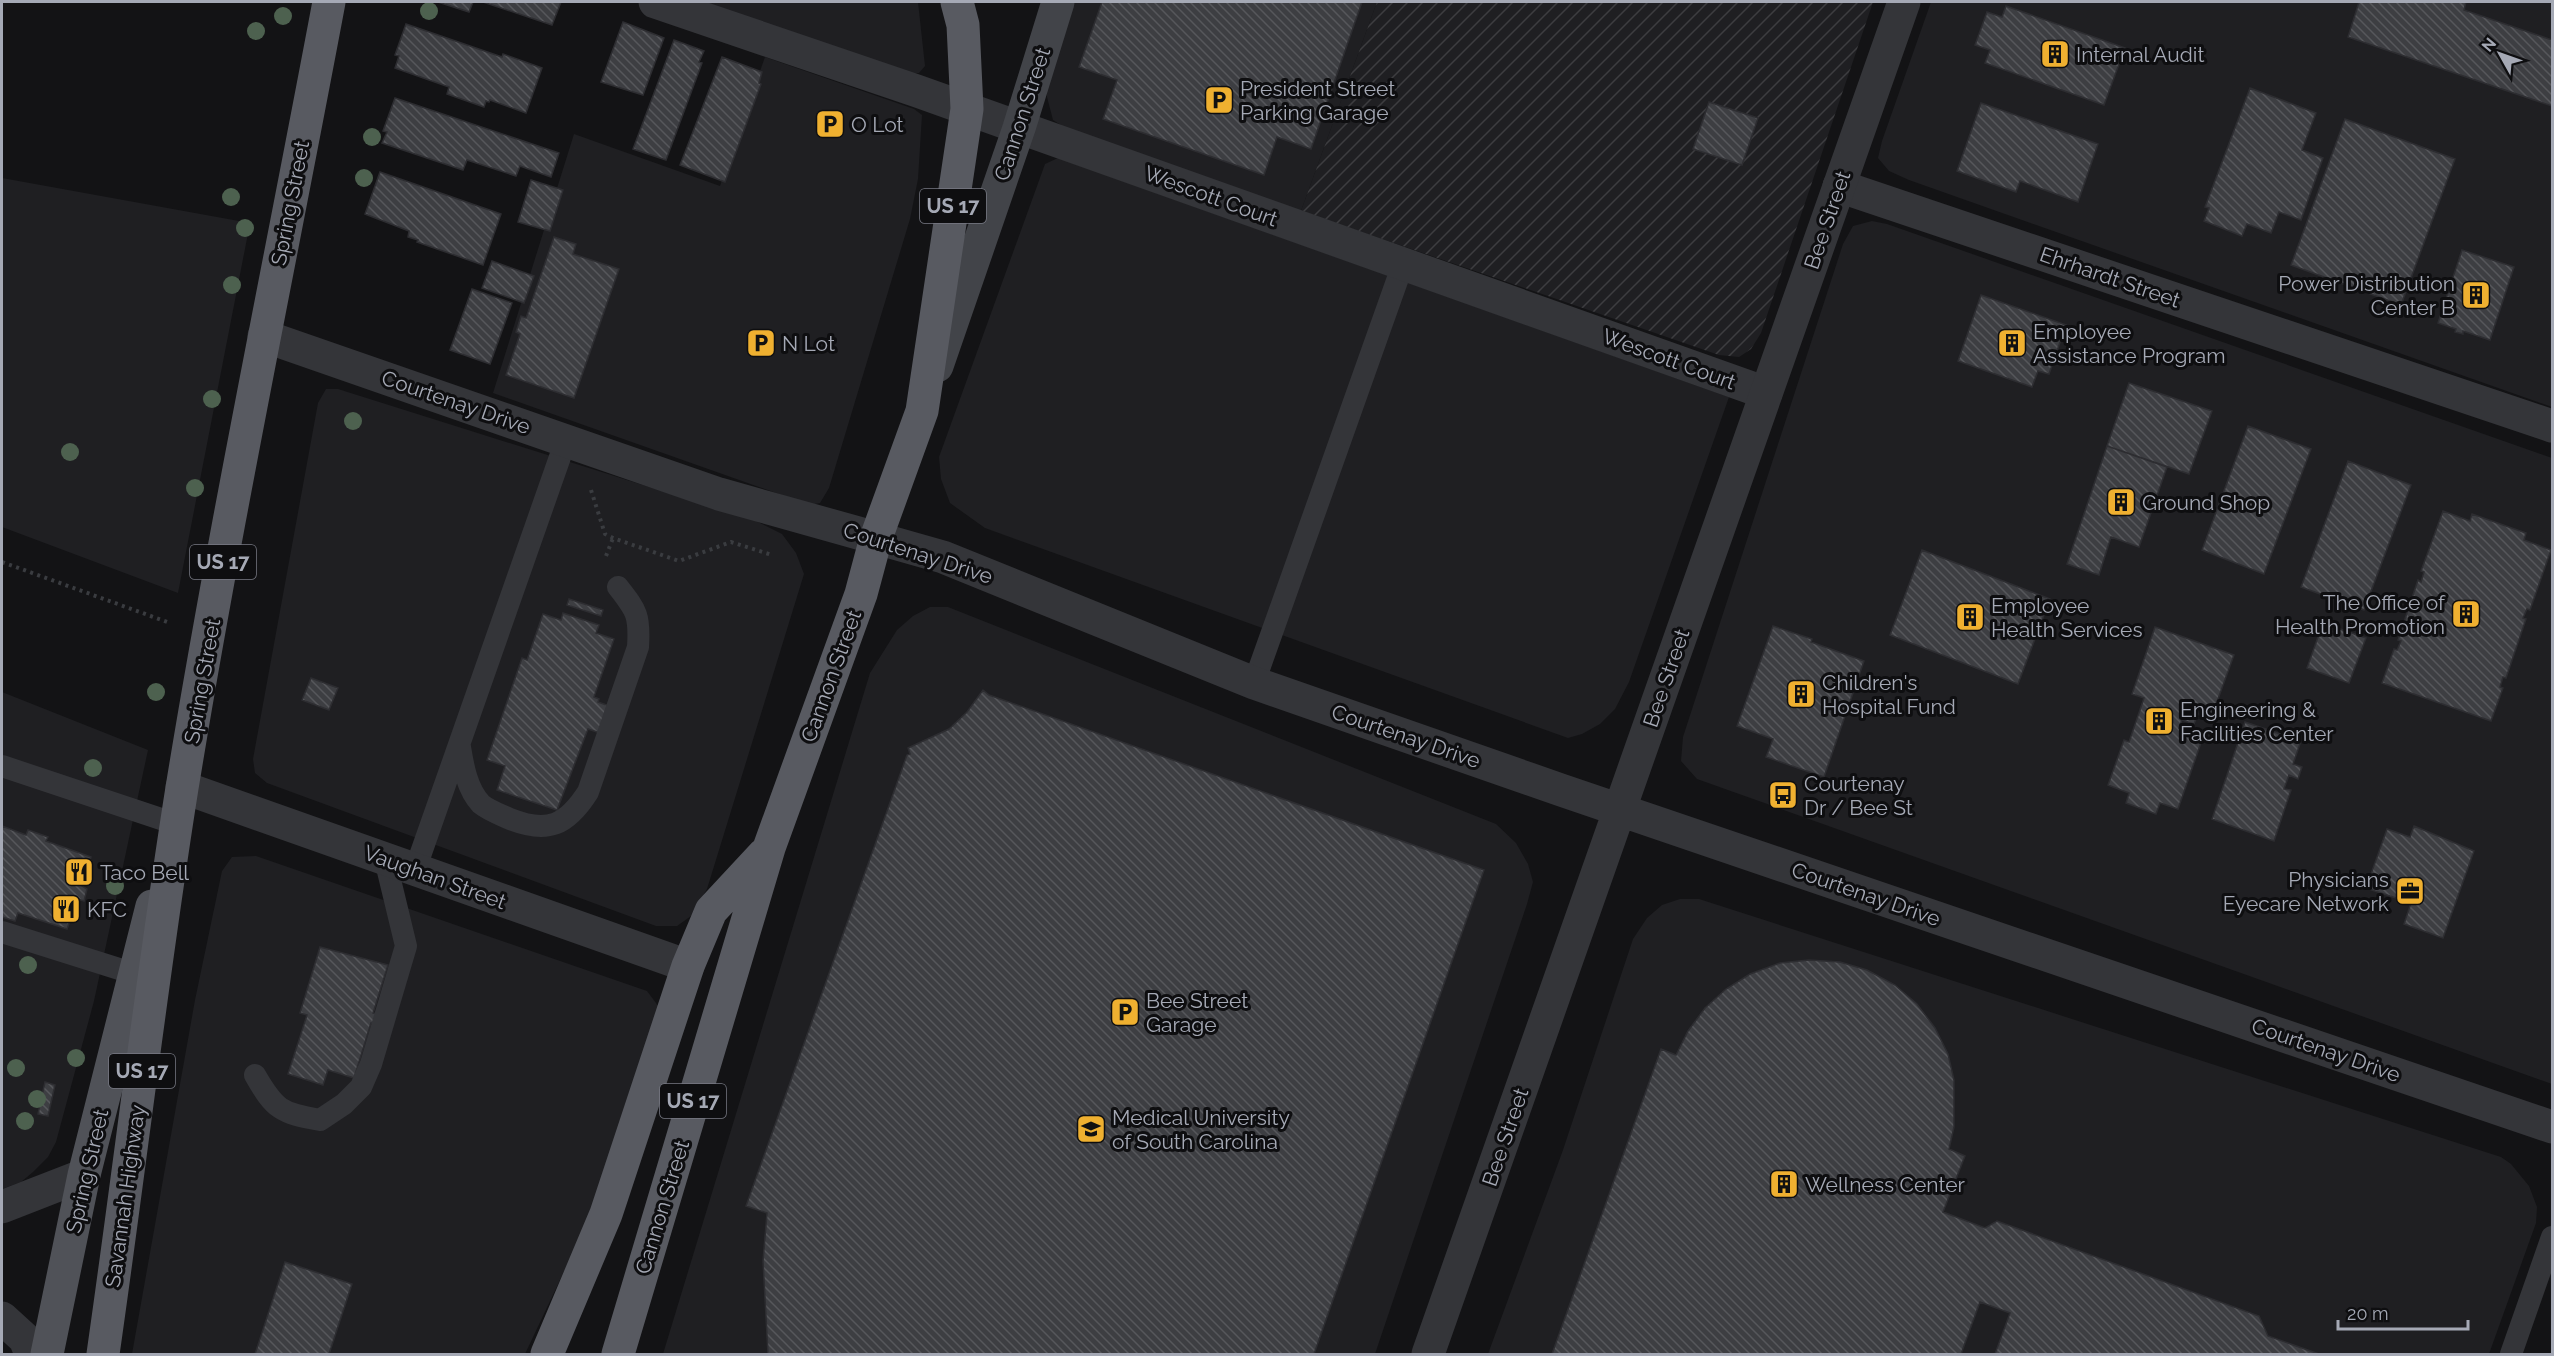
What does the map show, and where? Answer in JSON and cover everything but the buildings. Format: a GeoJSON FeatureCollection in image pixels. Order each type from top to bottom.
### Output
{"type":"FeatureCollection","features":[{"type":"Feature","properties":{"kind":"highway","name":"Spring Street"},"geometry":{"type":"LineString","coordinates":[[182,788],[264,336],[328,2]]}},
{"type":"Feature","properties":{"kind":"highway","name":"US 17"},"geometry":{"type":"LineString","coordinates":[[922,411],[967,109],[963,26],[957,2]]}},
{"type":"Feature","properties":{"kind":"highway","name":"Cannon Street"},"geometry":{"type":"LineString","coordinates":[[618,1354],[769,848],[861,594],[876,538],[922,411]]}},
{"type":"Feature","properties":{"kind":"highway","name":"Savannah Highway"},"geometry":{"type":"LineString","coordinates":[[103,1354],[182,788]]}},
{"type":"Feature","properties":{"kind":"highway"},"geometry":{"type":"LineString","coordinates":[[547,1354],[606,1214],[688,966],[711,911],[769,848]]}},
{"type":"Feature","properties":{"kind":"main road","name":"Cannon Street"},"geometry":{"type":"LineString","coordinates":[[922,411],[1019,128],[1058,2]]}},
{"type":"Feature","properties":{"kind":"main road","name":"Spring Street"},"geometry":{"type":"LineString","coordinates":[[47,1354],[84,1175],[182,788]]}},
{"type":"Feature","properties":{"kind":"street","name":"Wescott Court"},"geometry":{"type":"LineString","coordinates":[[655,2],[967,109],[1766,393]]}},
{"type":"Feature","properties":{"kind":"street","name":"Bee Street"},"geometry":{"type":"LineString","coordinates":[[1428,1354],[1904,2]]}},
{"type":"Feature","properties":{"kind":"street","name":"Ehrhardt Street"},"geometry":{"type":"LineString","coordinates":[[1839,186],[2553,426]]}},
{"type":"Feature","properties":{"kind":"street","name":"Courtenay Drive"},"geometry":{"type":"LineString","coordinates":[[264,336],[719,494],[942,557],[1254,683],[2553,1127]]}},
{"type":"Feature","properties":{"kind":"street","name":"Vaughan Street"},"geometry":{"type":"LineString","coordinates":[[182,788],[688,966]]}},
{"type":"Feature","properties":{"kind":"street"},"geometry":{"type":"LineString","coordinates":[[2,1207],[8,1207],[84,1175]]}},
{"type":"Feature","properties":{"kind":"street"},"geometry":{"type":"LineString","coordinates":[[2,1318],[25,1339],[31,1354]]}},
{"type":"Feature","properties":{"kind":"lane"},"geometry":{"type":"LineString","coordinates":[[1254,683],[1403,264]]}},
{"type":"Feature","properties":{"kind":"lane"},"geometry":{"type":"LineString","coordinates":[[415,870],[566,440]]}},
{"type":"Feature","properties":{"kind":"lane"},"geometry":{"type":"LineString","coordinates":[[459,746],[465,776],[481,804],[502,816],[522,824],[543,827],[560,823],[576,810],[588,792],[638,647],[639,622],[632,605],[618,587]]}},
{"type":"Feature","properties":{"kind":"lane"},"geometry":{"type":"LineString","coordinates":[[2,766],[173,823]]}},
{"type":"Feature","properties":{"kind":"lane"},"geometry":{"type":"LineString","coordinates":[[255,1075],[268,1099],[291,1115],[320,1120],[344,1104],[361,1087],[371,1064],[406,946],[385,859]]}},
{"type":"Feature","properties":{"kind":"lane"},"geometry":{"type":"LineString","coordinates":[[2,932],[135,974]]}},
{"type":"Feature","properties":{"kind":"lane"},"geometry":{"type":"LineString","coordinates":[[2511,1354],[2553,1238]]}},
{"type":"Feature","properties":{"kind":"path"},"geometry":{"type":"LineString","coordinates":[[591,489],[605,534],[613,538],[679,561],[731,542],[772,555]]}},
{"type":"Feature","properties":{"kind":"path"},"geometry":{"type":"LineString","coordinates":[[2,562],[210,637]]}},
{"type":"Feature","properties":{"kind":"shaded area"},"geometry":{"type":"Polygon","coordinates":[[[696,2],[918,2],[925,66],[919,73],[908,74],[696,2]]]}},
{"type":"Feature","properties":{"kind":"shaded area","name":"President Street Parking Garage"},"geometry":{"type":"Polygon","coordinates":[[[1071,2],[1377,2],[1301,211],[1072,132],[1053,120],[1047,97],[1046,74],[1071,2]]]}},
{"type":"Feature","properties":{"kind":"shaded area"},"geometry":{"type":"Polygon","coordinates":[[[1377,2],[1873,2],[1761,333],[1751,349],[1739,357],[1719,355],[1301,211],[1377,2]]]}},
{"type":"Feature","properties":{"kind":"shaded area"},"geometry":{"type":"Polygon","coordinates":[[[1931,2],[2552,2],[2552,407],[1889,171],[1878,158],[1882,141],[1931,2]]]}},
{"type":"Feature","properties":{"kind":"shaded area"},"geometry":{"type":"Polygon","coordinates":[[[765,57],[914,109],[922,115],[918,179],[910,219],[829,488],[820,503],[810,505],[493,393],[574,134],[720,186],[765,57]]]}},
{"type":"Feature","properties":{"kind":"shaded area"},"geometry":{"type":"Polygon","coordinates":[[[1058,158],[1729,397],[1629,682],[1615,709],[1600,724],[1582,734],[1568,738],[985,528],[950,503],[941,479],[939,457],[1045,164],[1058,158]]]}},
{"type":"Feature","properties":{"kind":"shaded area"},"geometry":{"type":"Polygon","coordinates":[[[2,178],[250,223],[178,593],[2,527],[2,178]]]}},
{"type":"Feature","properties":{"kind":"shaded area"},"geometry":{"type":"Polygon","coordinates":[[[1872,221],[1887,224],[2552,458],[2552,1084],[1697,779],[1681,761],[1683,737],[1843,244],[1853,226],[1872,221]]]}},
{"type":"Feature","properties":{"kind":"shaded area"},"geometry":{"type":"Polygon","coordinates":[[[326,389],[338,389],[754,520],[782,534],[796,553],[804,574],[707,889],[691,916],[677,926],[656,926],[267,783],[255,773],[253,759],[318,403],[326,389]]]}},
{"type":"Feature","properties":{"kind":"shaded area","name":"Medical University of South Carolina"},"geometry":{"type":"Polygon","coordinates":[[[930,607],[948,607],[1496,824],[1516,843],[1528,864],[1533,882],[1527,904],[1375,1354],[663,1354],[870,673],[897,630],[913,616],[930,607]]]}},
{"type":"Feature","properties":{"kind":"shaded area"},"geometry":{"type":"Polygon","coordinates":[[[2,692],[148,750],[94,1001],[56,1142],[48,1157],[33,1172],[21,1182],[2,1189],[2,692]]]}},
{"type":"Feature","properties":{"kind":"shaded area"},"geometry":{"type":"Polygon","coordinates":[[[256,856],[647,991],[662,1011],[631,1130],[525,1354],[132,1354],[195,1000],[222,871],[232,857],[256,856]]]}},
{"type":"Feature","properties":{"kind":"shaded area"},"geometry":{"type":"Polygon","coordinates":[[[1680,899],[1699,899],[2501,1157],[2511,1164],[2529,1186],[2537,1207],[2536,1223],[2489,1354],[1488,1354],[1563,1150],[1633,939],[1647,918],[1662,905],[1680,899]]]}},
{"type":"Feature","properties":{"kind":"place","name":"Internal Audit"},"geometry":{"type":"Point","coordinates":[2055,54]}},
{"type":"Feature","properties":{"kind":"place","name":"President Street Parking Garage"},"geometry":{"type":"Point","coordinates":[1219,100]}},
{"type":"Feature","properties":{"kind":"place","name":"O Lot"},"geometry":{"type":"Point","coordinates":[830,124]}},
{"type":"Feature","properties":{"kind":"place","name":"Power Distribution Center B"},"geometry":{"type":"Point","coordinates":[2476,295]}},
{"type":"Feature","properties":{"kind":"place","name":"N Lot"},"geometry":{"type":"Point","coordinates":[761,343]}},
{"type":"Feature","properties":{"kind":"place","name":"Employee Assistance Program"},"geometry":{"type":"Point","coordinates":[2012,343]}},
{"type":"Feature","properties":{"kind":"place","name":"Ground Shop"},"geometry":{"type":"Point","coordinates":[2121,502]}},
{"type":"Feature","properties":{"kind":"place","name":"The Office of Health Promotion"},"geometry":{"type":"Point","coordinates":[2466,614]}},
{"type":"Feature","properties":{"kind":"place","name":"Employee Health Services"},"geometry":{"type":"Point","coordinates":[1970,617]}},
{"type":"Feature","properties":{"kind":"place","name":"Children's Hospital Fund"},"geometry":{"type":"Point","coordinates":[1801,694]}},
{"type":"Feature","properties":{"kind":"place","name":"Engineering & Facilities Center"},"geometry":{"type":"Point","coordinates":[2159,721]}},
{"type":"Feature","properties":{"kind":"place","name":"Courtenay Dr / Bee St"},"geometry":{"type":"Point","coordinates":[1783,795]}},
{"type":"Feature","properties":{"kind":"place","name":"Taco Bell"},"geometry":{"type":"Point","coordinates":[79,872]}},
{"type":"Feature","properties":{"kind":"place","name":"Physicians Eyecare Network"},"geometry":{"type":"Point","coordinates":[2410,891]}},
{"type":"Feature","properties":{"kind":"place","name":"KFC"},"geometry":{"type":"Point","coordinates":[66,909]}},
{"type":"Feature","properties":{"kind":"place","name":"Bee Street Garage"},"geometry":{"type":"Point","coordinates":[1125,1012]}},
{"type":"Feature","properties":{"kind":"place","name":"Medical University of South Carolina"},"geometry":{"type":"Point","coordinates":[1091,1129]}},
{"type":"Feature","properties":{"kind":"place","name":"Wellness Center"},"geometry":{"type":"Point","coordinates":[1784,1184]}}]}
